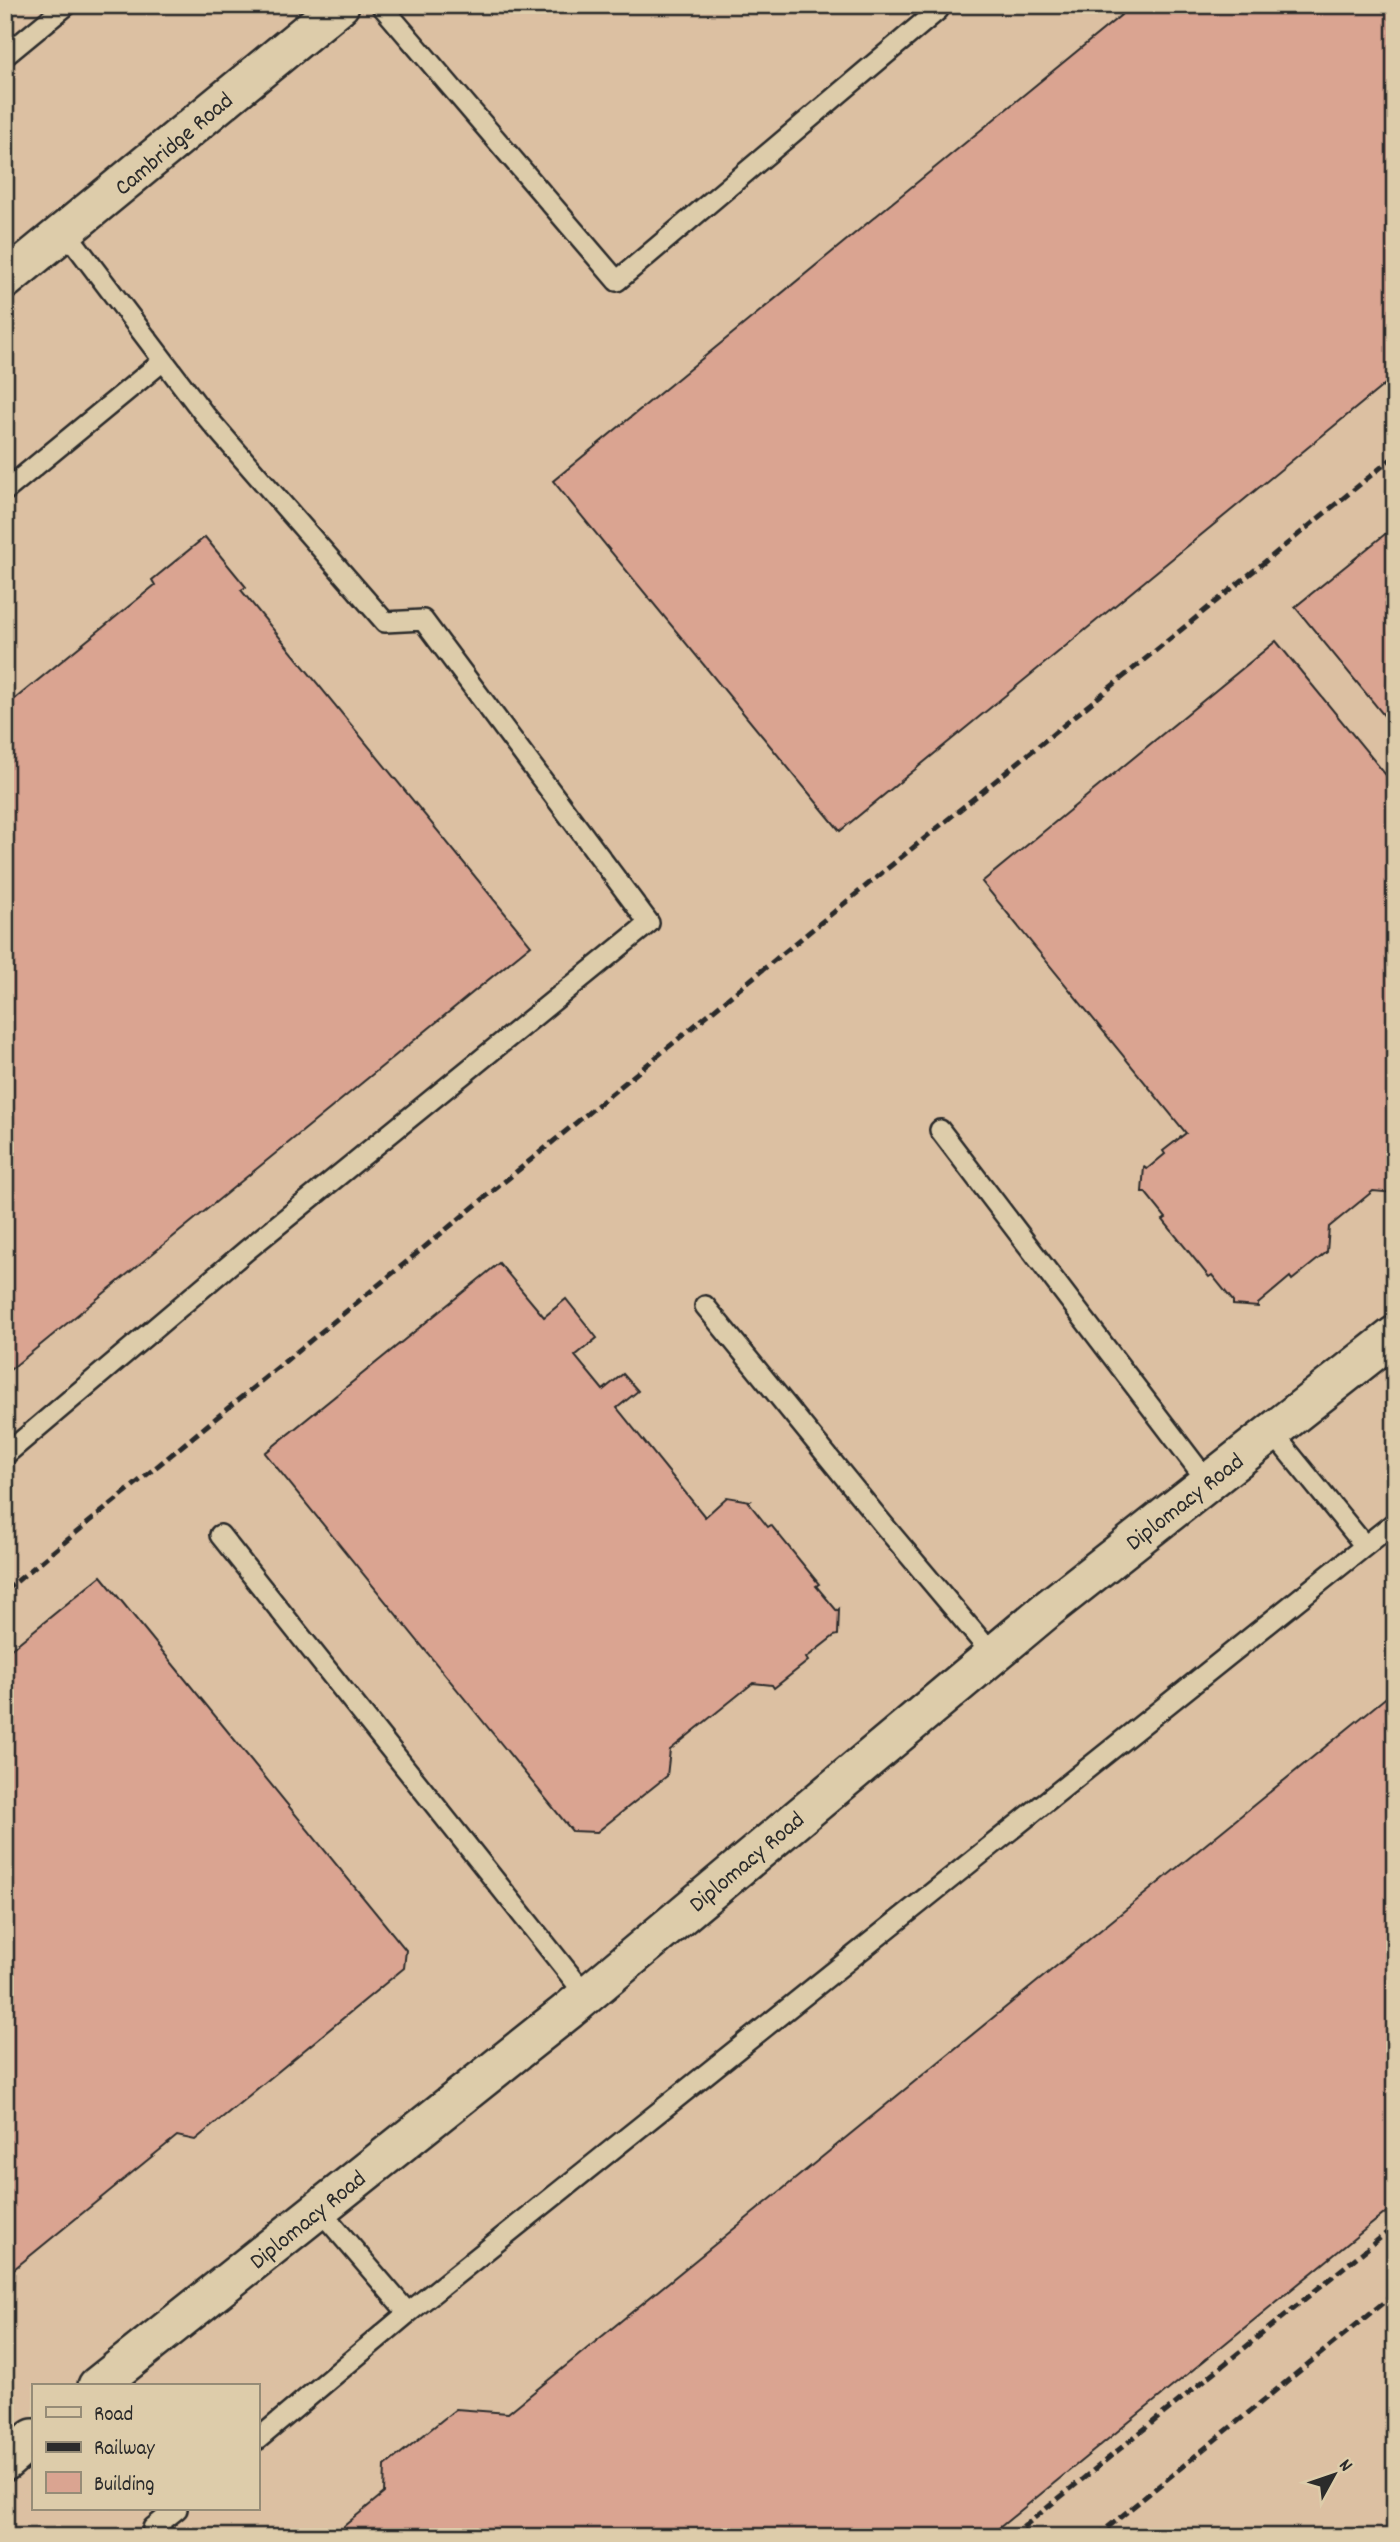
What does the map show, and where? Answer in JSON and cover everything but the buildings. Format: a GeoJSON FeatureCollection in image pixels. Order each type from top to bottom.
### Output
{"type":"FeatureCollection","features":[{"type":"Feature","properties":{"kind":"street","name":"Cambridge Road"},"geometry":{"type":"LineString","coordinates":[[5,280],[340,5]]}},
{"type":"Feature","properties":{"kind":"street","name":"Diplomacy Road"},"geometry":{"type":"LineString","coordinates":[[100,2384],[586,1995],[993,1655],[1395,1335]]}},
{"type":"Feature","properties":{"kind":"street"},"geometry":{"type":"LineString","coordinates":[[5,2462],[32,2439]]}},
{"type":"Feature","properties":{"kind":"lane"},"geometry":{"type":"LineString","coordinates":[[5,56],[67,5]]}},
{"type":"Feature","properties":{"kind":"lane"},"geometry":{"type":"LineString","coordinates":[[381,5],[617,281],[938,10],[937,5]]}},
{"type":"Feature","properties":{"kind":"lane"},"geometry":{"type":"LineString","coordinates":[[5,1455],[247,1250],[649,923],[423,620],[385,622],[204,414],[66,232]]}},
{"type":"Feature","properties":{"kind":"lane"},"geometry":{"type":"LineString","coordinates":[[5,492],[163,361]]}},
{"type":"Feature","properties":{"kind":"lane"},"geometry":{"type":"LineString","coordinates":[[940,1130],[1208,1482]]}},
{"type":"Feature","properties":{"kind":"lane"},"geometry":{"type":"LineString","coordinates":[[705,1306],[887,1530],[993,1655]]}},
{"type":"Feature","properties":{"kind":"lane"},"geometry":{"type":"LineString","coordinates":[[1272,1432],[1365,1546]]}},
{"type":"Feature","properties":{"kind":"lane"},"geometry":{"type":"LineString","coordinates":[[259,2438],[408,2313],[1395,1522]]}},
{"type":"Feature","properties":{"kind":"lane"},"geometry":{"type":"LineString","coordinates":[[220,1535],[586,1995]]}},
{"type":"Feature","properties":{"kind":"lane"},"geometry":{"type":"LineString","coordinates":[[319,2209],[408,2313]]}},
{"type":"Feature","properties":{"kind":"lane"},"geometry":{"type":"LineString","coordinates":[[160,2537],[153,2528],[176,2510]]}},
{"type":"Feature","properties":{"kind":"shaded area"},"geometry":{"type":"Polygon","coordinates":[[[5,5],[1395,5],[1395,2537],[5,2537],[5,5]]]}},
{"type":"Feature","properties":{"kind":"railway"},"geometry":{"type":"LineString","coordinates":[[5,1591],[1395,456]]}},
{"type":"Feature","properties":{"kind":"railway"},"geometry":{"type":"LineString","coordinates":[[1011,2537],[1395,2226]]}},
{"type":"Feature","properties":{"kind":"railway"},"geometry":{"type":"LineString","coordinates":[[1096,2537],[1395,2293]]}}]}
